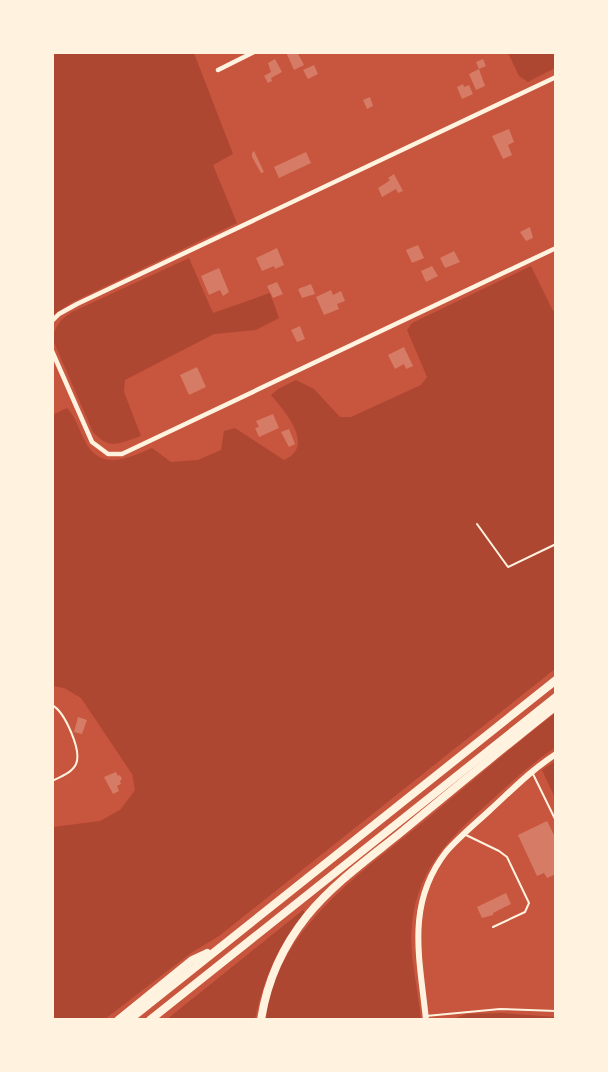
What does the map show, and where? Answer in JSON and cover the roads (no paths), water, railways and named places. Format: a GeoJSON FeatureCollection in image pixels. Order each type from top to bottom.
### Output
{"type":"FeatureCollection","features":[{"type":"Feature","properties":{"kind":"highway"},"geometry":{"type":"LineString","coordinates":[[118,1020],[136,1010],[221,946],[555,680]]}},
{"type":"Feature","properties":{"kind":"highway"},"geometry":{"type":"LineString","coordinates":[[154,1017],[555,697]]}},
{"type":"Feature","properties":{"kind":"highway"},"geometry":{"type":"LineString","coordinates":[[261,1020],[267,991],[280,959],[297,930],[317,906],[356,869],[555,706]]}},
{"type":"Feature","properties":{"kind":"highway"},"geometry":{"type":"LineString","coordinates":[[129,1020],[136,1010]]}},
{"type":"Feature","properties":{"kind":"street"},"geometry":{"type":"LineString","coordinates":[[218,70],[254,52]]}},
{"type":"Feature","properties":{"kind":"street"},"geometry":{"type":"LineString","coordinates":[[53,320],[59,314],[86,300],[555,77]]}},
{"type":"Feature","properties":{"kind":"street"},"geometry":{"type":"LineString","coordinates":[[52,351],[92,442],[108,454],[122,454],[555,248]]}},
{"type":"Feature","properties":{"kind":"street"},"geometry":{"type":"LineString","coordinates":[[426,1018],[418,954],[420,910],[427,885],[438,864],[463,834],[555,754]]}},
{"type":"Feature","properties":{"kind":"lane"},"geometry":{"type":"LineString","coordinates":[[477,524],[508,567],[555,544]]}},
{"type":"Feature","properties":{"kind":"lane"},"geometry":{"type":"LineString","coordinates":[[52,705],[64,717],[76,757],[74,766],[52,781]]}},
{"type":"Feature","properties":{"kind":"lane"},"geometry":{"type":"LineString","coordinates":[[532,772],[555,821]]}},
{"type":"Feature","properties":{"kind":"lane"},"geometry":{"type":"LineString","coordinates":[[463,834],[507,857],[530,903],[525,912],[493,927]]}},
{"type":"Feature","properties":{"kind":"lane"},"geometry":{"type":"LineString","coordinates":[[426,1018],[500,1009],[555,1011]]}}]}
